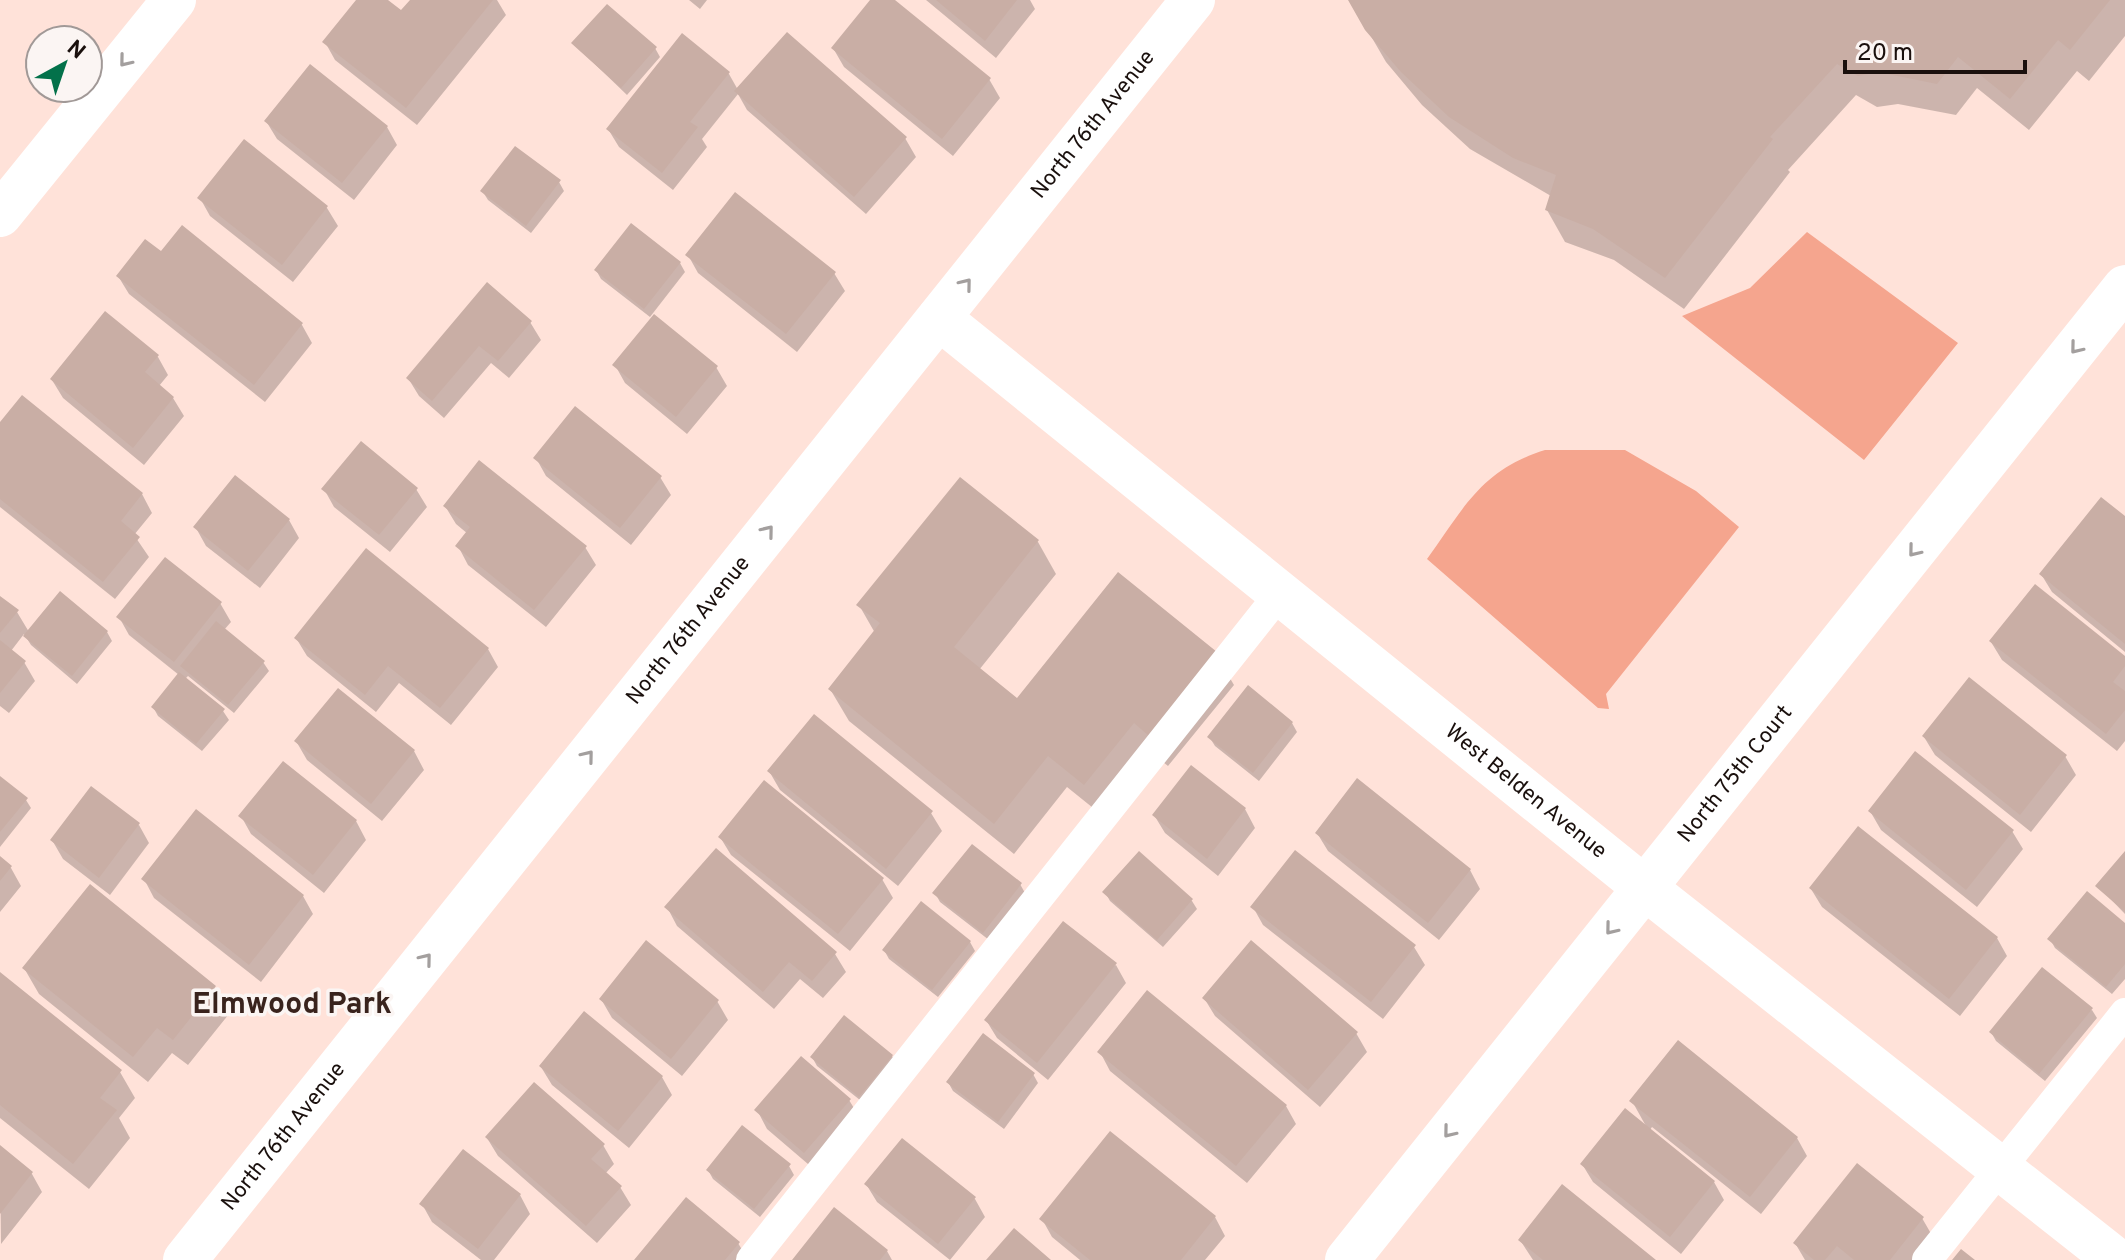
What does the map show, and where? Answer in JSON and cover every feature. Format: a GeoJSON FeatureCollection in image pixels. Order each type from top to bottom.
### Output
{"type":"FeatureCollection","features":[{"type":"Feature","properties":{"kind":"street"},"geometry":{"type":"LineString","coordinates":[[0,215],[174,0]]}},
{"type":"Feature","properties":{"kind":"street","name":"North 76th Avenue"},"geometry":{"type":"LineString","coordinates":[[185,1260],[1193,0]]}},
{"type":"Feature","properties":{"kind":"street","name":"North 75th Court"},"geometry":{"type":"LineString","coordinates":[[1347,1260],[2125,287]]}},
{"type":"Feature","properties":{"kind":"street","name":"West Belden Avenue"},"geometry":{"type":"LineString","coordinates":[[939,318],[1645,888],[2116,1260]]}},
{"type":"Feature","properties":{"kind":"lane"},"geometry":{"type":"LineString","coordinates":[[751,1260],[1281,592]]}},
{"type":"Feature","properties":{"kind":"lane"},"geometry":{"type":"LineString","coordinates":[[1927,1260],[2125,1013]]}},
{"type":"Feature","properties":{"kind":"shaded area"},"geometry":{"type":"Polygon","coordinates":[[[1807,232],[1958,343],[1864,460],[1682,316],[1750,288],[1807,232]]]}},
{"type":"Feature","properties":{"kind":"shaded area"},"geometry":{"type":"Polygon","coordinates":[[[1545,450],[1625,450],[1696,491],[1739,527],[1606,694],[1609,709],[1598,708],[1427,559],[1464,507],[1489,480],[1523,458],[1545,450]]]}},
{"type":"Feature","properties":{"kind":"building"},"geometry":{"type":"Polygon","coordinates":[[[356,0],[388,0],[401,10],[410,0],[493,0],[406,108],[322,42],[356,0]]]}},
{"type":"Feature","properties":{"kind":"building"},"geometry":{"type":"Polygon","coordinates":[[[870,0],[895,0],[991,78],[942,139],[831,48],[870,0]]]}},
{"type":"Feature","properties":{"kind":"building"},"geometry":{"type":"Polygon","coordinates":[[[936,0],[1017,0],[985,41],[936,0]]]}},
{"type":"Feature","properties":{"kind":"building"},"geometry":{"type":"Polygon","coordinates":[[[1348,0],[2110,0],[2070,50],[2058,40],[2010,99],[1958,57],[1937,84],[1878,72],[1858,76],[1837,64],[1770,137],[1773,139],[1665,278],[1593,229],[1545,210],[1556,175],[1513,158],[1449,117],[1401,72],[1365,30],[1348,0]]]}},
{"type":"Feature","properties":{"kind":"building"},"geometry":{"type":"Polygon","coordinates":[[[607,4],[657,47],[621,88],[571,43],[607,4]]]}},
{"type":"Feature","properties":{"kind":"building"},"geometry":{"type":"Polygon","coordinates":[[[787,32],[907,137],[854,197],[734,91],[787,32]]]}},
{"type":"Feature","properties":{"kind":"building"},"geometry":{"type":"Polygon","coordinates":[[[682,33],[730,72],[690,122],[698,127],[662,173],[606,129],[682,33]]]}},
{"type":"Feature","properties":{"kind":"building"},"geometry":{"type":"Polygon","coordinates":[[[310,64],[388,126],[342,183],[264,121],[310,64]]]}},
{"type":"Feature","properties":{"kind":"building"},"geometry":{"type":"Polygon","coordinates":[[[244,139],[328,206],[282,265],[197,198],[244,139]]]}},
{"type":"Feature","properties":{"kind":"building"},"geometry":{"type":"Polygon","coordinates":[[[515,146],[561,180],[526,226],[480,191],[515,146]]]}},
{"type":"Feature","properties":{"kind":"building"},"geometry":{"type":"Polygon","coordinates":[[[735,192],[836,272],[786,334],[685,255],[735,192]]]}},
{"type":"Feature","properties":{"kind":"building"},"geometry":{"type":"Polygon","coordinates":[[[631,223],[681,262],[644,309],[594,270],[631,223]]]}},
{"type":"Feature","properties":{"kind":"building"},"geometry":{"type":"Polygon","coordinates":[[[182,225],[303,323],[254,385],[116,276],[145,239],[161,251],[182,225]]]}},
{"type":"Feature","properties":{"kind":"building"},"geometry":{"type":"Polygon","coordinates":[[[487,282],[532,321],[498,361],[479,346],[432,401],[406,378],[487,282]]]}},
{"type":"Feature","properties":{"kind":"building"},"geometry":{"type":"Polygon","coordinates":[[[105,311],[159,355],[145,372],[174,397],[133,448],[50,379],[105,311]]]}},
{"type":"Feature","properties":{"kind":"building"},"geometry":{"type":"Polygon","coordinates":[[[654,314],[718,366],[676,417],[612,365],[654,314]]]}},
{"type":"Feature","properties":{"kind":"building"},"geometry":{"type":"Polygon","coordinates":[[[22,395],[143,493],[121,521],[140,537],[103,582],[0,499],[0,422],[22,395]]]}},
{"type":"Feature","properties":{"kind":"building"},"geometry":{"type":"Polygon","coordinates":[[[575,406],[662,476],[620,528],[533,458],[575,406]]]}},
{"type":"Feature","properties":{"kind":"building"},"geometry":{"type":"Polygon","coordinates":[[[361,441],[418,488],[379,535],[321,489],[361,441]]]}},
{"type":"Feature","properties":{"kind":"building"},"geometry":{"type":"Polygon","coordinates":[[[479,460],[587,546],[534,610],[455,546],[470,527],[443,506],[479,460]]]}},
{"type":"Feature","properties":{"kind":"building"},"geometry":{"type":"Polygon","coordinates":[[[235,475],[290,519],[248,571],[193,527],[235,475]]]}},
{"type":"Feature","properties":{"kind":"building"},"geometry":{"type":"Polygon","coordinates":[[[960,477],[1039,540],[954,647],[1017,698],[1118,572],[1217,652],[1149,736],[1134,723],[1084,785],[1048,756],[994,824],[828,689],[880,623],[856,605],[960,477]]]}},
{"type":"Feature","properties":{"kind":"building"},"geometry":{"type":"Polygon","coordinates":[[[2101,497],[2125,516],[2125,644],[2039,574],[2101,497]]]}},
{"type":"Feature","properties":{"kind":"building"},"geometry":{"type":"Polygon","coordinates":[[[366,548],[489,648],[440,708],[388,666],[365,695],[294,638],[366,548]]]}},
{"type":"Feature","properties":{"kind":"building"},"geometry":{"type":"Polygon","coordinates":[[[165,557],[222,602],[174,662],[116,617],[165,557]]]}},
{"type":"Feature","properties":{"kind":"building"},"geometry":{"type":"Polygon","coordinates":[[[2035,584],[2125,656],[2125,666],[2113,682],[2125,691],[2125,710],[2106,734],[1989,641],[2035,584]]]}},
{"type":"Feature","properties":{"kind":"building"},"geometry":{"type":"Polygon","coordinates":[[[60,591],[108,631],[72,676],[23,636],[60,591]]]}},
{"type":"Feature","properties":{"kind":"building"},"geometry":{"type":"Polygon","coordinates":[[[0,596],[19,610],[0,633],[0,596]]]}},
{"type":"Feature","properties":{"kind":"building"},"geometry":{"type":"Polygon","coordinates":[[[216,621],[265,661],[228,705],[180,666],[216,621]]]}},
{"type":"Feature","properties":{"kind":"building"},"geometry":{"type":"Polygon","coordinates":[[[0,640],[26,661],[0,693],[0,640]]]}},
{"type":"Feature","properties":{"kind":"building"},"geometry":{"type":"Polygon","coordinates":[[[179,672],[225,709],[196,744],[151,707],[179,672]]]}},
{"type":"Feature","properties":{"kind":"building"},"geometry":{"type":"Polygon","coordinates":[[[1969,677],[2067,755],[2020,815],[1922,736],[1969,677]]]}},
{"type":"Feature","properties":{"kind":"building"},"geometry":{"type":"Polygon","coordinates":[[[1248,685],[1293,722],[1253,773],[1207,737],[1248,685]]]}},
{"type":"Feature","properties":{"kind":"building"},"geometry":{"type":"Polygon","coordinates":[[[338,688],[415,750],[371,804],[294,741],[338,688]]]}},
{"type":"Feature","properties":{"kind":"building"},"geometry":{"type":"Polygon","coordinates":[[[814,714],[933,811],[886,869],[767,771],[814,714]]]}},
{"type":"Feature","properties":{"kind":"building"},"geometry":{"type":"Polygon","coordinates":[[[1915,751],[2014,830],[1966,890],[1868,811],[1915,751]]]}},
{"type":"Feature","properties":{"kind":"building"},"geometry":{"type":"Polygon","coordinates":[[[283,761],[357,820],[313,875],[238,816],[283,761]]]}},
{"type":"Feature","properties":{"kind":"building"},"geometry":{"type":"Polygon","coordinates":[[[1191,765],[1246,808],[1207,859],[1152,815],[1191,765]]]}},
{"type":"Feature","properties":{"kind":"building"},"geometry":{"type":"Polygon","coordinates":[[[0,776],[28,798],[0,832],[0,776]]]}},
{"type":"Feature","properties":{"kind":"building"},"geometry":{"type":"Polygon","coordinates":[[[1357,778],[1471,869],[1428,923],[1315,833],[1357,778]]]}},
{"type":"Feature","properties":{"kind":"building"},"geometry":{"type":"Polygon","coordinates":[[[764,780],[884,878],[838,934],[718,837],[764,780]]]}},
{"type":"Feature","properties":{"kind":"building"},"geometry":{"type":"Polygon","coordinates":[[[91,786],[140,823],[99,878],[50,840],[91,786]]]}},
{"type":"Feature","properties":{"kind":"building"},"geometry":{"type":"Polygon","coordinates":[[[196,809],[304,895],[249,965],[141,879],[196,809]]]}},
{"type":"Feature","properties":{"kind":"building"},"geometry":{"type":"Polygon","coordinates":[[[1858,826],[1998,937],[1949,999],[1809,888],[1858,826]]]}},
{"type":"Feature","properties":{"kind":"building"},"geometry":{"type":"Polygon","coordinates":[[[972,844],[1022,883],[983,933],[932,893],[972,844]]]}},
{"type":"Feature","properties":{"kind":"building"},"geometry":{"type":"Polygon","coordinates":[[[716,848],[837,952],[812,981],[789,962],[763,992],[664,907],[716,848]]]}},
{"type":"Feature","properties":{"kind":"building"},"geometry":{"type":"Polygon","coordinates":[[[1295,850],[1416,945],[1371,1002],[1250,907],[1295,850]]]}},
{"type":"Feature","properties":{"kind":"building"},"geometry":{"type":"Polygon","coordinates":[[[1139,851],[1193,899],[1157,940],[1102,892],[1139,851]]]}},
{"type":"Feature","properties":{"kind":"building"},"geometry":{"type":"Polygon","coordinates":[[[2125,851],[2125,912],[2095,886],[2125,851]]]}},
{"type":"Feature","properties":{"kind":"building"},"geometry":{"type":"Polygon","coordinates":[[[0,856],[12,866],[0,881],[0,856]]]}},
{"type":"Feature","properties":{"kind":"building"},"geometry":{"type":"Polygon","coordinates":[[[90,884],[216,986],[173,1040],[157,1028],[133,1057],[22,968],[90,884]]]}},
{"type":"Feature","properties":{"kind":"building"},"geometry":{"type":"Polygon","coordinates":[[[2087,891],[2125,923],[2125,964],[2106,987],[2047,939],[2087,891]]]}},
{"type":"Feature","properties":{"kind":"building"},"geometry":{"type":"Polygon","coordinates":[[[921,901],[971,941],[932,990],[882,950],[921,901]]]}},
{"type":"Feature","properties":{"kind":"building"},"geometry":{"type":"Polygon","coordinates":[[[1063,921],[1117,963],[1037,1063],[984,1020],[1063,921]]]}},
{"type":"Feature","properties":{"kind":"building"},"geometry":{"type":"Polygon","coordinates":[[[646,940],[719,1000],[671,1059],[599,999],[646,940]]]}},
{"type":"Feature","properties":{"kind":"building"},"geometry":{"type":"Polygon","coordinates":[[[1251,940],[1358,1032],[1308,1090],[1202,998],[1251,940]]]}},
{"type":"Feature","properties":{"kind":"building"},"geometry":{"type":"Polygon","coordinates":[[[2042,967],[2093,1008],[2039,1074],[1989,1032],[2042,967]]]}},
{"type":"Feature","properties":{"kind":"building"},"geometry":{"type":"Polygon","coordinates":[[[0,972],[122,1070],[100,1098],[117,1110],[73,1164],[0,1105],[0,972]]]}},
{"type":"Feature","properties":{"kind":"building"},"geometry":{"type":"Polygon","coordinates":[[[1147,990],[1287,1105],[1236,1166],[1097,1052],[1147,990]]]}},
{"type":"Feature","properties":{"kind":"building"},"geometry":{"type":"Polygon","coordinates":[[[584,1011],[663,1076],[618,1131],[539,1066],[584,1011]]]}},
{"type":"Feature","properties":{"kind":"building"},"geometry":{"type":"Polygon","coordinates":[[[844,1015],[893,1055],[859,1097],[810,1057],[844,1015]]]}},
{"type":"Feature","properties":{"kind":"building"},"geometry":{"type":"Polygon","coordinates":[[[983,1033],[1035,1073],[998,1122],[946,1082],[983,1033]]]}},
{"type":"Feature","properties":{"kind":"building"},"geometry":{"type":"Polygon","coordinates":[[[1678,1040],[1798,1137],[1750,1197],[1629,1101],[1678,1040]]]}},
{"type":"Feature","properties":{"kind":"building"},"geometry":{"type":"Polygon","coordinates":[[[801,1056],[851,1099],[804,1153],[754,1110],[801,1056]]]}},
{"type":"Feature","properties":{"kind":"building"},"geometry":{"type":"Polygon","coordinates":[[[534,1082],[605,1144],[591,1159],[622,1186],[586,1226],[485,1137],[534,1082]]]}},
{"type":"Feature","properties":{"kind":"building"},"geometry":{"type":"Polygon","coordinates":[[[1625,1108],[1715,1181],[1670,1237],[1580,1164],[1625,1108]]]}},
{"type":"Feature","properties":{"kind":"building"},"geometry":{"type":"Polygon","coordinates":[[[742,1125],[791,1164],[754,1209],[706,1170],[742,1125]]]}},
{"type":"Feature","properties":{"kind":"building"},"geometry":{"type":"Polygon","coordinates":[[[1110,1131],[1216,1216],[1181,1260],[1090,1260],[1039,1219],[1110,1131]]]}},
{"type":"Feature","properties":{"kind":"building"},"geometry":{"type":"Polygon","coordinates":[[[902,1138],[976,1197],[938,1244],[864,1184],[902,1138]]]}},
{"type":"Feature","properties":{"kind":"building"},"geometry":{"type":"Polygon","coordinates":[[[0,1145],[33,1172],[0,1214],[0,1145]]]}},
{"type":"Feature","properties":{"kind":"building"},"geometry":{"type":"Polygon","coordinates":[[[463,1149],[521,1194],[478,1249],[419,1204],[463,1149]]]}},
{"type":"Feature","properties":{"kind":"building"},"geometry":{"type":"Polygon","coordinates":[[[1857,1163],[1924,1217],[1890,1260],[1854,1260],[1837,1246],[1825,1260],[1814,1260],[1793,1243],[1857,1163]]]}},
{"type":"Feature","properties":{"kind":"building"},"geometry":{"type":"Polygon","coordinates":[[[1562,1184],[1656,1260],[1543,1260],[1518,1240],[1562,1184]]]}},
{"type":"Feature","properties":{"kind":"building"},"geometry":{"type":"Polygon","coordinates":[[[686,1197],[740,1242],[725,1260],[634,1260],[686,1197]]]}},
{"type":"Feature","properties":{"kind":"building"},"geometry":{"type":"Polygon","coordinates":[[[834,1207],[888,1250],[880,1260],[792,1260],[834,1207]]]}},
{"type":"Feature","properties":{"kind":"building"},"geometry":{"type":"Polygon","coordinates":[[[1014,1228],[1051,1260],[986,1260],[1014,1228]]]}},
{"type":"Feature","properties":{"kind":"building"},"geometry":{"type":"Polygon","coordinates":[[[1961,1249],[1975,1260],[1952,1260],[1961,1249]]]}},
{"type":"Feature","properties":{"kind":"district","name":"Elmwood Park"},"geometry":{"type":"Point","coordinates":[292,1005]}}]}
